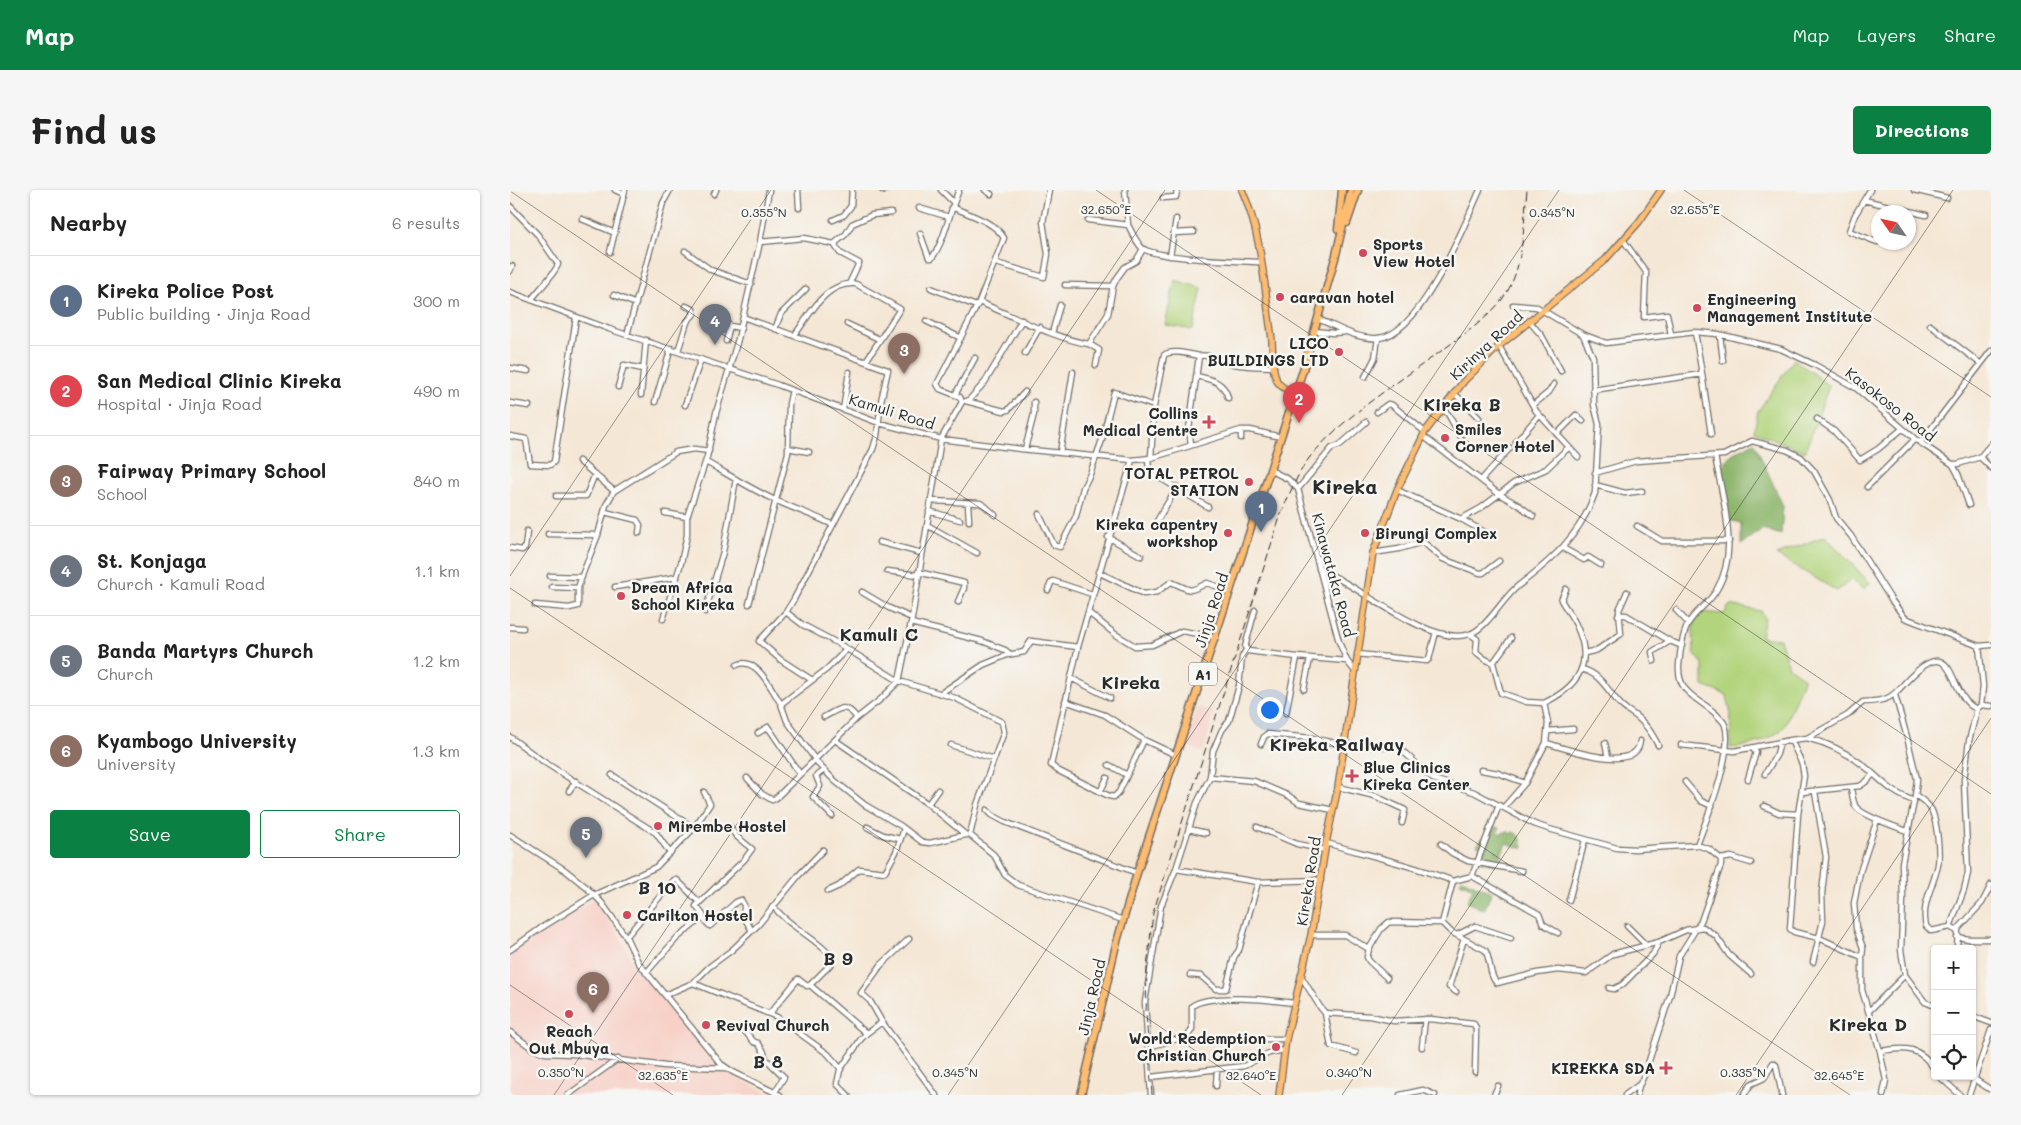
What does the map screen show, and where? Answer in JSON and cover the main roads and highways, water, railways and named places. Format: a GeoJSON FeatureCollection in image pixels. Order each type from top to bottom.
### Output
{"type":"FeatureCollection","features":[{"type":"Feature","properties":{"kind":"highway"},"geometry":{"type":"LineString","coordinates":[[1336,255],[1342,190]]}},
{"type":"Feature","properties":{"kind":"highway","name":"Jinja Road"},"geometry":{"type":"LineString","coordinates":[[1081,1095],[1123,920],[1137,873],[1294,396],[1336,255],[1351,190]]}},
{"type":"Feature","properties":{"kind":"highway"},"geometry":{"type":"LineString","coordinates":[[1336,255],[1358,190]]}},
{"type":"Feature","properties":{"kind":"main road"},"geometry":{"type":"LineString","coordinates":[[1242,190],[1261,262],[1271,332],[1273,367],[1280,385],[1294,396]]}},
{"type":"Feature","properties":{"kind":"main road","name":"Kirinya Road"},"geometry":{"type":"LineString","coordinates":[[1354,670],[1373,553],[1397,490],[1424,434],[1454,393],[1499,346],[1594,270],[1624,241],[1661,190]]}},
{"type":"Feature","properties":{"kind":"main road","name":"Kireka Road"},"geometry":{"type":"LineString","coordinates":[[1278,1095],[1286,1039],[1311,935],[1326,843],[1338,787],[1354,670]]}},
{"type":"Feature","properties":{"kind":"railway"},"geometry":{"type":"LineString","coordinates":[[1152,1095],[1146,1013],[1147,968],[1153,913],[1281,514],[1301,470],[1324,441],[1374,399],[1474,327],[1501,301],[1508,291],[1517,270],[1523,236],[1527,190]]}},
{"type":"Feature","properties":{"kind":"place","name":"Sports View Hotel"},"geometry":{"type":"Point","coordinates":[1363,253]}},
{"type":"Feature","properties":{"kind":"place","name":"caravan hotel"},"geometry":{"type":"Point","coordinates":[1280,297]}},
{"type":"Feature","properties":{"kind":"place","name":"Engineering Management Institute"},"geometry":{"type":"Point","coordinates":[1697,308]}},
{"type":"Feature","properties":{"kind":"place","name":"St. Konjaga"},"geometry":{"type":"Point","coordinates":[715,345]}},
{"type":"Feature","properties":{"kind":"place","name":"LICO BUILDINGS LTD"},"geometry":{"type":"Point","coordinates":[1339,352]}},
{"type":"Feature","properties":{"kind":"place","name":"Fairway Primary School"},"geometry":{"type":"Point","coordinates":[904,374]}},
{"type":"Feature","properties":{"kind":"place","name":"Collins Medical Centre"},"geometry":{"type":"Point","coordinates":[1209,422]}},
{"type":"Feature","properties":{"kind":"place","name":"San Medical Clinic Kireka"},"geometry":{"type":"Point","coordinates":[1299,423]}},
{"type":"Feature","properties":{"kind":"place","name":"Smiles Corner Hotel"},"geometry":{"type":"Point","coordinates":[1445,438]}},
{"type":"Feature","properties":{"kind":"place","name":"TOTAL PETROL STATION"},"geometry":{"type":"Point","coordinates":[1249,482]}},
{"type":"Feature","properties":{"kind":"place","name":"Kireka Police Post"},"geometry":{"type":"Point","coordinates":[1261,532]}},
{"type":"Feature","properties":{"kind":"place","name":"Kireka capentry workshop"},"geometry":{"type":"Point","coordinates":[1228,533]}},
{"type":"Feature","properties":{"kind":"place","name":"Birungi Complex"},"geometry":{"type":"Point","coordinates":[1365,533]}},
{"type":"Feature","properties":{"kind":"place","name":"Dream Africa School Kireka"},"geometry":{"type":"Point","coordinates":[621,596]}},
{"type":"Feature","properties":{"kind":"place","name":"Blue Clinics Kireka Center"},"geometry":{"type":"Point","coordinates":[1352,776]}},
{"type":"Feature","properties":{"kind":"place","name":"Mirembe Hostel"},"geometry":{"type":"Point","coordinates":[658,826]}},
{"type":"Feature","properties":{"kind":"place","name":"Banda Martyrs Church"},"geometry":{"type":"Point","coordinates":[586,858]}},
{"type":"Feature","properties":{"kind":"place","name":"Carilton Hostel"},"geometry":{"type":"Point","coordinates":[627,915]}},
{"type":"Feature","properties":{"kind":"place","name":"Kyambogo University"},"geometry":{"type":"Point","coordinates":[593,1013]}},
{"type":"Feature","properties":{"kind":"place","name":"Reach Out Mbuya"},"geometry":{"type":"Point","coordinates":[569,1014]}},
{"type":"Feature","properties":{"kind":"place","name":"Revival Church"},"geometry":{"type":"Point","coordinates":[706,1025]}},
{"type":"Feature","properties":{"kind":"place","name":"World Redemption Christian Church"},"geometry":{"type":"Point","coordinates":[1276,1047]}},
{"type":"Feature","properties":{"kind":"place","name":"KIREKKA SDA"},"geometry":{"type":"Point","coordinates":[1666,1068]}},
{"type":"Feature","properties":{"kind":"district","name":"Kireka B"},"geometry":{"type":"Point","coordinates":[1462,404]}},
{"type":"Feature","properties":{"kind":"district","name":"Kireka"},"geometry":{"type":"Point","coordinates":[1345,486]}},
{"type":"Feature","properties":{"kind":"district","name":"Kamuli C"},"geometry":{"type":"Point","coordinates":[879,634]}},
{"type":"Feature","properties":{"kind":"district","name":"Kireka"},"geometry":{"type":"Point","coordinates":[1131,682]}},
{"type":"Feature","properties":{"kind":"district","name":"Kireka Railway"},"geometry":{"type":"Point","coordinates":[1337,744]}},
{"type":"Feature","properties":{"kind":"district","name":"B 10"},"geometry":{"type":"Point","coordinates":[657,887]}},
{"type":"Feature","properties":{"kind":"district","name":"B 9"},"geometry":{"type":"Point","coordinates":[838,958]}},
{"type":"Feature","properties":{"kind":"district","name":"Kireka D"},"geometry":{"type":"Point","coordinates":[1868,1024]}},
{"type":"Feature","properties":{"kind":"district","name":"B 8"},"geometry":{"type":"Point","coordinates":[768,1061]}}]}
